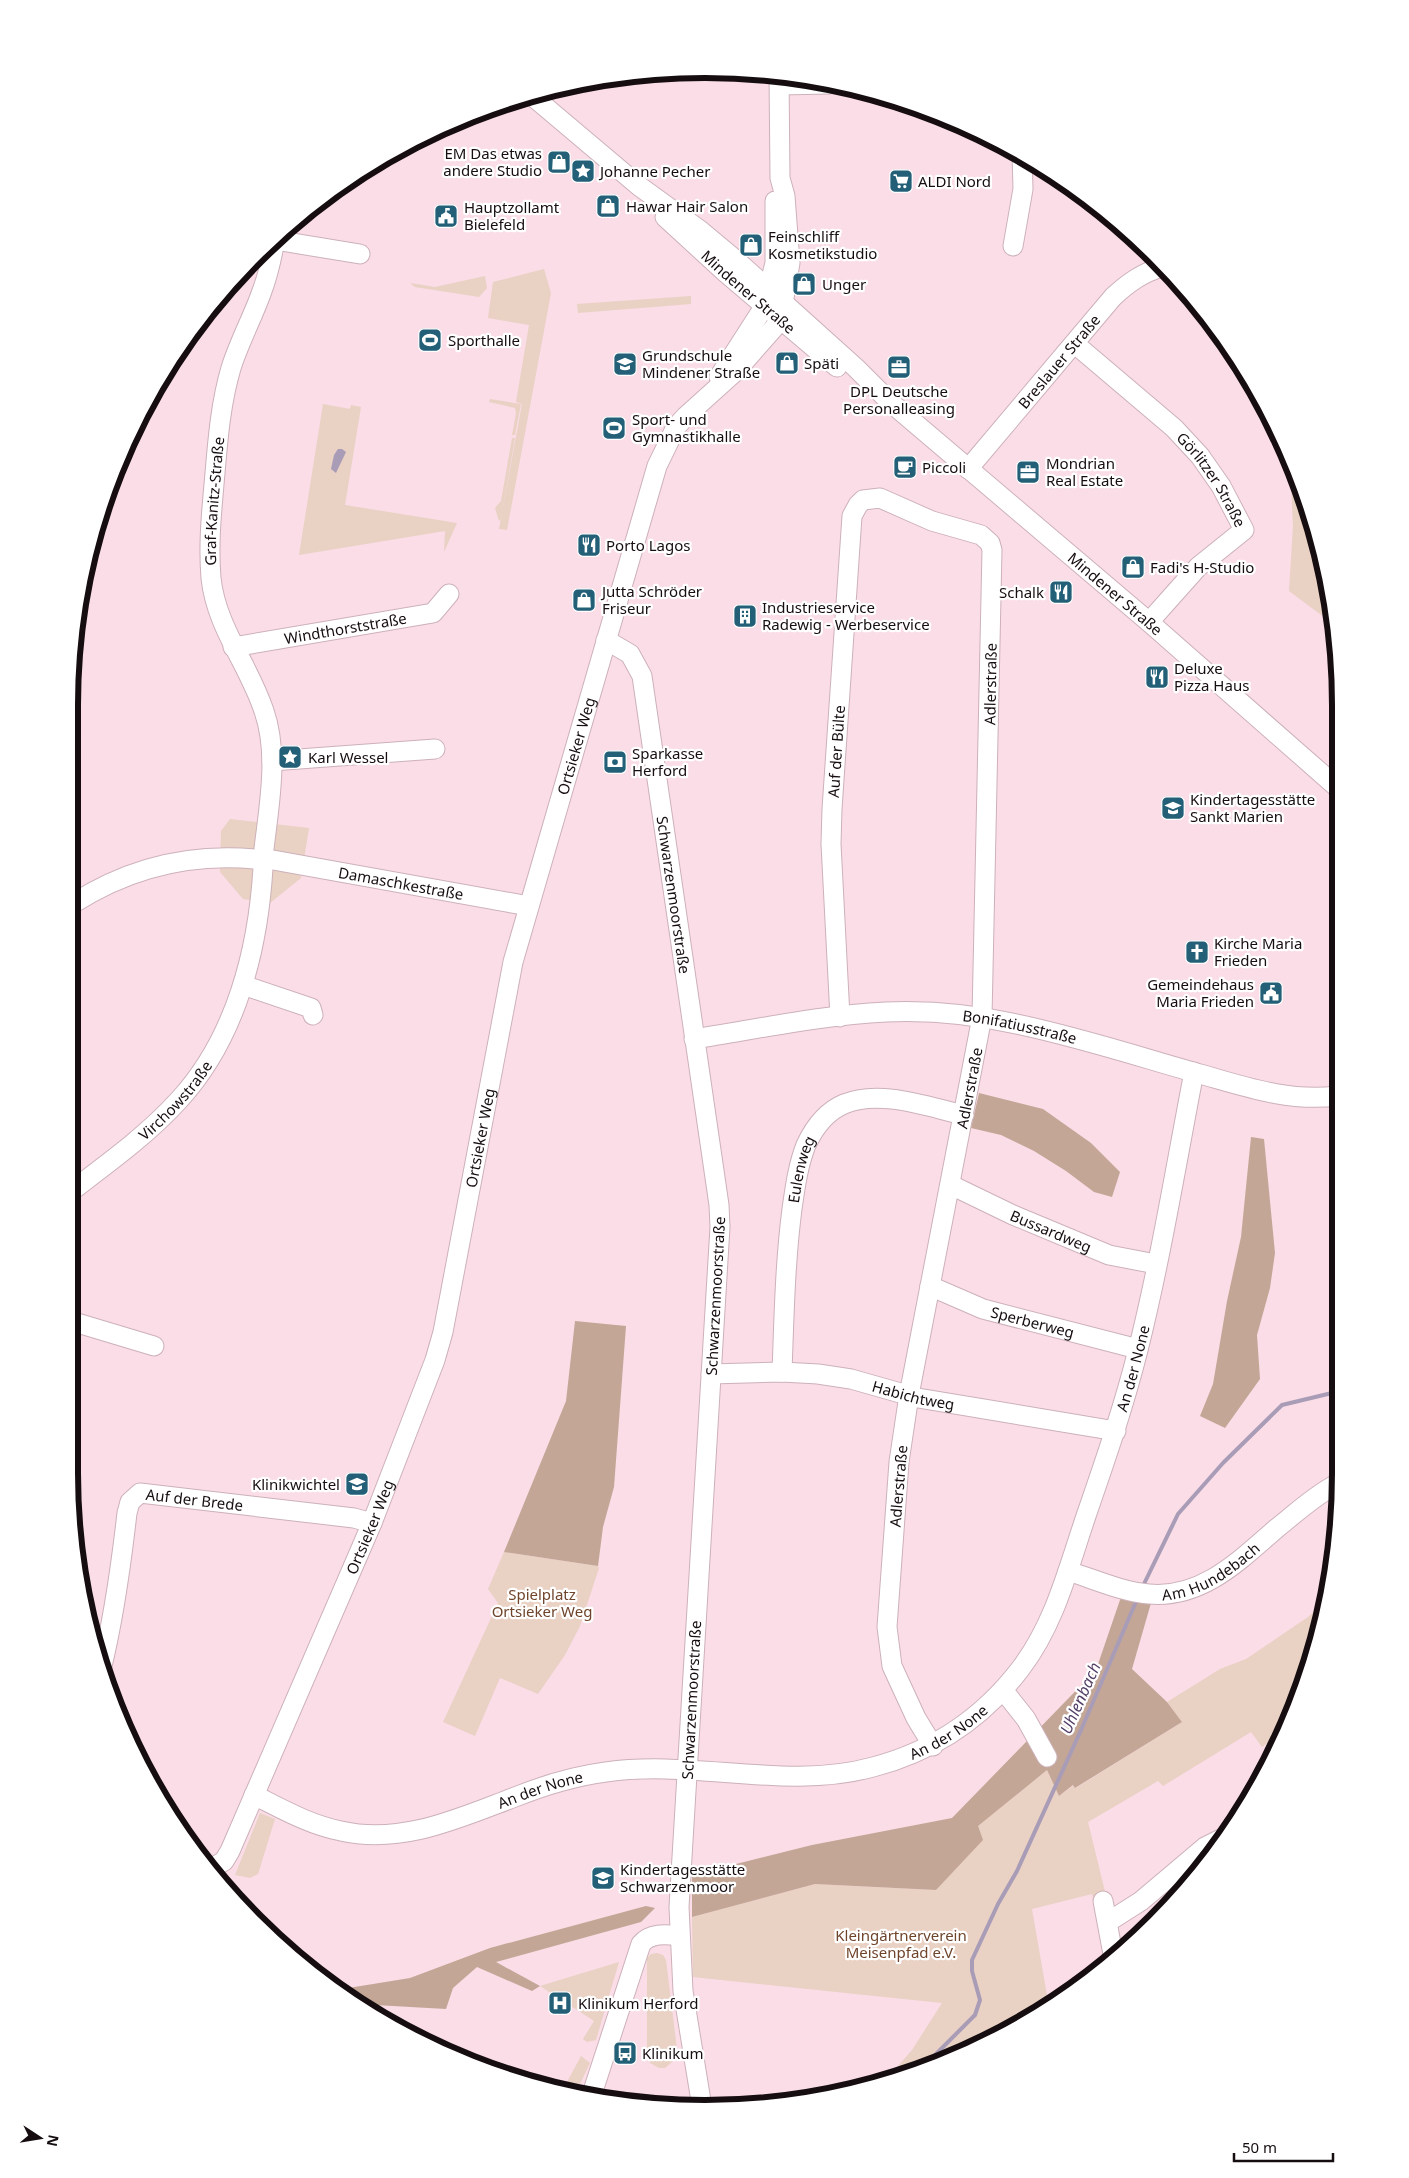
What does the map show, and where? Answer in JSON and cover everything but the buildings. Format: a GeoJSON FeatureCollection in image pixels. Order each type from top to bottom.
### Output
{"type":"FeatureCollection","features":[{"type":"Feature","properties":{"kind":"street"},"geometry":{"type":"LineString","coordinates":[[780,82],[780,178],[785,196],[790,244],[789,280],[782,312]]}},
{"type":"Feature","properties":{"kind":"street","name":"Mindener Straße"},"geometry":{"type":"LineString","coordinates":[[537,100],[618,169],[701,231],[782,312],[842,356],[890,402],[1149,622],[1332,783]]}},
{"type":"Feature","properties":{"kind":"street"},"geometry":{"type":"LineString","coordinates":[[1013,246],[1023,189],[1022,165]]}},
{"type":"Feature","properties":{"kind":"street","name":"Ortsieker Weg"},"geometry":{"type":"LineString","coordinates":[[710,393],[766,298],[775,263],[775,194],[780,178]]}},
{"type":"Feature","properties":{"kind":"street","name":"Graf-Kanitz-Straße"},"geometry":{"type":"LineString","coordinates":[[282,241],[360,254]]}},
{"type":"Feature","properties":{"kind":"street","name":"Graf-Kanitz-Straße"},"geometry":{"type":"LineString","coordinates":[[264,859],[272,761],[270,736],[265,713],[257,692],[233,647],[217,605],[212,582],[209,537],[219,424],[232,366],[263,290],[273,250]]}},
{"type":"Feature","properties":{"kind":"street","name":"Breslauer Straße"},"geometry":{"type":"LineString","coordinates":[[968,469],[1114,297],[1130,282],[1156,269]]}},
{"type":"Feature","properties":{"kind":"street","name":"Ortsieker Weg"},"geometry":{"type":"LineString","coordinates":[[218,1869],[230,1852],[309,1673],[372,1522],[444,1332],[468,1211],[504,1002],[513,962],[657,466],[676,428],[710,393],[736,371],[782,312]]}},
{"type":"Feature","properties":{"kind":"street","name":"Görlitzer Straße"},"geometry":{"type":"LineString","coordinates":[[1075,344],[1174,428],[1200,456],[1221,486],[1244,530],[1198,567],[1149,622]]}},
{"type":"Feature","properties":{"kind":"street","name":"Auf der Bülte"},"geometry":{"type":"LineString","coordinates":[[840,1016],[831,844],[832,809],[852,516],[863,500],[872,498]]}},
{"type":"Feature","properties":{"kind":"street","name":"Adlerstraße"},"geometry":{"type":"LineString","coordinates":[[872,498],[880,498],[932,521],[981,535],[990,543],[992,550],[982,1017],[909,1395],[899,1462],[887,1637],[892,1666],[916,1718],[933,1746]]}},
{"type":"Feature","properties":{"kind":"street","name":"Windthorststraße"},"geometry":{"type":"LineString","coordinates":[[233,647],[433,613],[449,594]]}},
{"type":"Feature","properties":{"kind":"street","name":"Schwarzenmoorstraße"},"geometry":{"type":"LineString","coordinates":[[606,640],[630,654],[642,676],[719,1205],[720,1227],[687,1770],[679,1936],[683,1991],[701,2100]]}},
{"type":"Feature","properties":{"kind":"street"},"geometry":{"type":"LineString","coordinates":[[599,662],[634,662]]}},
{"type":"Feature","properties":{"kind":"street"},"geometry":{"type":"LineString","coordinates":[[272,761],[435,749]]}},
{"type":"Feature","properties":{"kind":"street","name":"Damaschkestraße"},"geometry":{"type":"LineString","coordinates":[[78,900],[99,887],[144,869],[213,857],[264,859],[529,906]]}},
{"type":"Feature","properties":{"kind":"street","name":"Virchowstraße"},"geometry":{"type":"LineString","coordinates":[[78,1185],[145,1133],[180,1099],[201,1072],[218,1044],[233,1013],[243,985],[256,930],[264,859]]}},
{"type":"Feature","properties":{"kind":"street"},"geometry":{"type":"LineString","coordinates":[[243,985],[311,1008],[313,1015]]}},
{"type":"Feature","properties":{"kind":"street","name":"Bonifatiusstraße"},"geometry":{"type":"LineString","coordinates":[[694,1039],[840,1016],[912,1012],[982,1017],[1083,1039],[1268,1093],[1294,1098],[1332,1096]]}},
{"type":"Feature","properties":{"kind":"street","name":"An der None"},"geometry":{"type":"LineString","coordinates":[[254,1795],[324,1827],[361,1835],[402,1834],[470,1815],[518,1795],[570,1778],[646,1767],[799,1776],[832,1774],[870,1768],[902,1758],[933,1746],[959,1729],[982,1711],[1021,1668],[1047,1625],[1068,1571],[1116,1431],[1138,1349],[1194,1072]]}},
{"type":"Feature","properties":{"kind":"street","name":"Eulenweg"},"geometry":{"type":"LineString","coordinates":[[782,1372],[785,1272],[795,1186],[806,1145],[821,1120],[832,1110],[845,1104],[880,1099],[964,1115]]}},
{"type":"Feature","properties":{"kind":"street","name":"Bussardweg"},"geometry":{"type":"LineString","coordinates":[[951,1185],[1013,1215],[1108,1255],[1156,1264]]}},
{"type":"Feature","properties":{"kind":"street","name":"Sperberweg"},"geometry":{"type":"LineString","coordinates":[[930,1286],[983,1308],[1138,1349]]}},
{"type":"Feature","properties":{"kind":"street"},"geometry":{"type":"LineString","coordinates":[[78,1323],[154,1346]]}},
{"type":"Feature","properties":{"kind":"street","name":"Habichtweg"},"geometry":{"type":"LineString","coordinates":[[711,1374],[782,1372],[818,1374],[852,1379],[918,1398],[1116,1431]]}},
{"type":"Feature","properties":{"kind":"street","name":"Am Hundebach"},"geometry":{"type":"LineString","coordinates":[[1068,1571],[1141,1593],[1175,1593],[1194,1588],[1212,1580],[1230,1568],[1306,1504],[1331,1487]]}},
{"type":"Feature","properties":{"kind":"street","name":"Auf der Brede"},"geometry":{"type":"LineString","coordinates":[[105,1655],[120,1579],[127,1513],[130,1502],[140,1493],[345,1516],[372,1522]]}},
{"type":"Feature","properties":{"kind":"street"},"geometry":{"type":"LineString","coordinates":[[1003,1690],[1026,1718],[1047,1757]]}},
{"type":"Feature","properties":{"kind":"street"},"geometry":{"type":"LineString","coordinates":[[1108,1922],[1141,1901],[1209,1845]]}},
{"type":"Feature","properties":{"kind":"street"},"geometry":{"type":"LineString","coordinates":[[1103,1901],[1112,1950]]}},
{"type":"Feature","properties":{"kind":"street"},"geometry":{"type":"LineString","coordinates":[[593,2090],[641,1944],[646,1938],[658,1935],[679,1936]]}},
{"type":"Feature","properties":{"kind":"green space"},"geometry":{"type":"Polygon","coordinates":[[[544,269],[551,293],[507,530],[499,529],[522,404],[516,402],[529,325],[488,318],[493,282],[544,269]]]}},
{"type":"Feature","properties":{"kind":"green space"},"geometry":{"type":"Polygon","coordinates":[[[485,276],[487,288],[479,297],[415,287],[410,283],[435,287],[485,276]]]}},
{"type":"Feature","properties":{"kind":"green space"},"geometry":{"type":"Polygon","coordinates":[[[691,296],[691,304],[578,313],[577,304],[691,296]]]}},
{"type":"Feature","properties":{"kind":"green space"},"geometry":{"type":"Polygon","coordinates":[[[490,399],[521,404],[515,435],[512,435],[516,413],[515,408],[489,402],[490,399]]]}},
{"type":"Feature","properties":{"kind":"green space"},"geometry":{"type":"Polygon","coordinates":[[[323,404],[350,409],[351,405],[361,407],[345,505],[457,523],[444,552],[445,531],[299,555],[323,404]]]}},
{"type":"Feature","properties":{"kind":"green space"},"geometry":{"type":"Polygon","coordinates":[[[512,438],[515,438],[501,519],[499,521],[495,508],[501,501],[512,438]]]}},
{"type":"Feature","properties":{"kind":"green space"},"geometry":{"type":"Polygon","coordinates":[[[1291,484],[1310,542],[1325,618],[1289,591],[1293,526],[1291,484]]]}},
{"type":"Feature","properties":{"kind":"green space"},"geometry":{"type":"Polygon","coordinates":[[[230,819],[309,828],[301,878],[270,903],[243,899],[220,872],[221,831],[230,819]]]}},
{"type":"Feature","properties":{"kind":"green space","name":"Spielplatz Ortsieker Weg"},"geometry":{"type":"Polygon","coordinates":[[[504,1552],[598,1566],[599,1568],[580,1626],[565,1655],[538,1694],[500,1678],[475,1736],[443,1722],[498,1603],[488,1589],[504,1552]]]}},
{"type":"Feature","properties":{"kind":"green space","name":"Kleingärtnerverein Meisenpfad e.V."},"geometry":{"type":"Polygon","coordinates":[[[1316,1610],[1298,1675],[1272,1740],[1262,1747],[1251,1732],[1163,1786],[1158,1781],[1088,1822],[1108,1904],[1095,1908],[1092,1894],[1032,1909],[1047,1998],[1018,2016],[982,2036],[944,2053],[894,2071],[912,2050],[942,2003],[693,1977],[692,1917],[815,1884],[936,1890],[977,1826],[1047,1770],[1059,1796],[1074,1785],[1076,1788],[1182,1722],[1167,1702],[1220,1669],[1246,1659],[1316,1610]]]}},
{"type":"Feature","properties":{"kind":"green space"},"geometry":{"type":"Polygon","coordinates":[[[260,1813],[275,1819],[258,1874],[250,1878],[235,1875],[260,1813]]]}},
{"type":"Feature","properties":{"kind":"green space"},"geometry":{"type":"Polygon","coordinates":[[[651,1954],[663,1955],[666,1960],[677,2049],[672,2062],[665,2068],[659,2068],[650,2063],[647,2055],[647,1958],[651,1954]]]}},
{"type":"Feature","properties":{"kind":"green space"},"geometry":{"type":"Polygon","coordinates":[[[619,1962],[596,2040],[587,2042],[583,2039],[594,2021],[540,1986],[619,1962]]]}},
{"type":"Feature","properties":{"kind":"green space"},"geometry":{"type":"Polygon","coordinates":[[[581,2056],[590,2063],[578,2087],[567,2082],[581,2056]]]}},
{"type":"Feature","properties":{"kind":"shaded area"},"geometry":{"type":"Polygon","coordinates":[[[338,449],[346,452],[336,473],[331,469],[334,455],[338,449]]]}},
{"type":"Feature","properties":{"kind":"shaded area"},"geometry":{"type":"Polygon","coordinates":[[[979,1093],[1043,1109],[1091,1143],[1120,1172],[1112,1197],[1094,1192],[1066,1171],[1034,1151],[1001,1135],[971,1128],[979,1093]]]}},
{"type":"Feature","properties":{"kind":"shaded area"},"geometry":{"type":"Polygon","coordinates":[[[1251,1137],[1264,1139],[1275,1253],[1270,1288],[1257,1335],[1260,1379],[1225,1428],[1200,1416],[1213,1384],[1227,1301],[1241,1237],[1251,1137]]]}},
{"type":"Feature","properties":{"kind":"shaded area"},"geometry":{"type":"Polygon","coordinates":[[[575,1321],[626,1326],[614,1487],[603,1527],[598,1566],[504,1552],[566,1401],[575,1321]]]}},
{"type":"Feature","properties":{"kind":"shaded area"},"geometry":{"type":"Polygon","coordinates":[[[1121,1597],[1151,1603],[1132,1669],[1167,1702],[1182,1722],[1075,1788],[1073,1785],[1059,1796],[1047,1770],[978,1826],[983,1840],[936,1890],[815,1884],[692,1917],[692,1875],[812,1845],[952,1818],[1096,1670],[1121,1597]]]}},
{"type":"Feature","properties":{"kind":"shaded area"},"geometry":{"type":"Polygon","coordinates":[[[646,1906],[655,1908],[641,1922],[496,1962],[540,1986],[532,1991],[477,1967],[453,1988],[446,2009],[372,2005],[347,1988],[410,1978],[490,1948],[646,1906]]]}},
{"type":"Feature","properties":{"kind":"waterway","name":"Uhlenbach"},"geometry":{"type":"LineString","coordinates":[[1142,1588],[1178,1514],[1223,1463],[1282,1405],[1332,1393]]}},
{"type":"Feature","properties":{"kind":"waterway","name":"Uhlenbach"},"geometry":{"type":"LineString","coordinates":[[933,2057],[975,2015],[980,2000],[972,1971],[972,1960],[998,1904],[1017,1871],[1081,1730],[1138,1597]]}},
{"type":"Feature","properties":{"kind":"place","name":"EM Das etwas andere Studio"},"geometry":{"type":"Point","coordinates":[559,162]}},
{"type":"Feature","properties":{"kind":"place","name":"Johanne Pecher"},"geometry":{"type":"Point","coordinates":[583,171]}},
{"type":"Feature","properties":{"kind":"place","name":"ALDI Nord"},"geometry":{"type":"Point","coordinates":[901,181]}},
{"type":"Feature","properties":{"kind":"place","name":"Hawar Hair Salon"},"geometry":{"type":"Point","coordinates":[608,206]}},
{"type":"Feature","properties":{"kind":"place","name":"Hauptzollamt Bielefeld"},"geometry":{"type":"Point","coordinates":[446,216]}},
{"type":"Feature","properties":{"kind":"place","name":"Feinschliff Kosmetikstudio"},"geometry":{"type":"Point","coordinates":[751,245]}},
{"type":"Feature","properties":{"kind":"place","name":"Unger"},"geometry":{"type":"Point","coordinates":[804,284]}},
{"type":"Feature","properties":{"kind":"place","name":"Sporthalle"},"geometry":{"type":"Point","coordinates":[430,340]}},
{"type":"Feature","properties":{"kind":"place","name":"Späti"},"geometry":{"type":"Point","coordinates":[787,363]}},
{"type":"Feature","properties":{"kind":"place","name":"Grundschule Mindener Straße"},"geometry":{"type":"Point","coordinates":[625,364]}},
{"type":"Feature","properties":{"kind":"place","name":"DPL Deutsche Personalleasing"},"geometry":{"type":"Point","coordinates":[899,367]}},
{"type":"Feature","properties":{"kind":"place","name":"Sport- und Gymnastikhalle"},"geometry":{"type":"Point","coordinates":[614,428]}},
{"type":"Feature","properties":{"kind":"place","name":"Piccoli"},"geometry":{"type":"Point","coordinates":[905,467]}},
{"type":"Feature","properties":{"kind":"place","name":"Mondrian Real Estate"},"geometry":{"type":"Point","coordinates":[1028,472]}},
{"type":"Feature","properties":{"kind":"place","name":"Porto Lagos"},"geometry":{"type":"Point","coordinates":[589,545]}},
{"type":"Feature","properties":{"kind":"place","name":"Fadi's H-Studio"},"geometry":{"type":"Point","coordinates":[1133,567]}},
{"type":"Feature","properties":{"kind":"place","name":"Schalk"},"geometry":{"type":"Point","coordinates":[1061,592]}},
{"type":"Feature","properties":{"kind":"place","name":"Jutta Schröder Friseur"},"geometry":{"type":"Point","coordinates":[584,600]}},
{"type":"Feature","properties":{"kind":"place","name":"Industrieservice Radewig - Werbeservice"},"geometry":{"type":"Point","coordinates":[745,616]}},
{"type":"Feature","properties":{"kind":"place","name":"Deluxe Pizza Haus"},"geometry":{"type":"Point","coordinates":[1157,677]}},
{"type":"Feature","properties":{"kind":"place","name":"Karl Wessel"},"geometry":{"type":"Point","coordinates":[290,757]}},
{"type":"Feature","properties":{"kind":"place","name":"Sparkasse Herford"},"geometry":{"type":"Point","coordinates":[615,762]}},
{"type":"Feature","properties":{"kind":"place","name":"Kindertagesstätte Sankt Marien"},"geometry":{"type":"Point","coordinates":[1173,808]}},
{"type":"Feature","properties":{"kind":"place","name":"Kirche Maria Frieden"},"geometry":{"type":"Point","coordinates":[1197,952]}},
{"type":"Feature","properties":{"kind":"place","name":"Gemeindehaus Maria Frieden"},"geometry":{"type":"Point","coordinates":[1271,993]}},
{"type":"Feature","properties":{"kind":"place","name":"Klinikwichtel"},"geometry":{"type":"Point","coordinates":[357,1484]}},
{"type":"Feature","properties":{"kind":"place","name":"Kindertagesstätte Schwarzenmoor"},"geometry":{"type":"Point","coordinates":[603,1878]}},
{"type":"Feature","properties":{"kind":"place","name":"Klinikum Herford"},"geometry":{"type":"Point","coordinates":[560,2003]}},
{"type":"Feature","properties":{"kind":"place","name":"Klinikum"},"geometry":{"type":"Point","coordinates":[625,2053]}}]}
